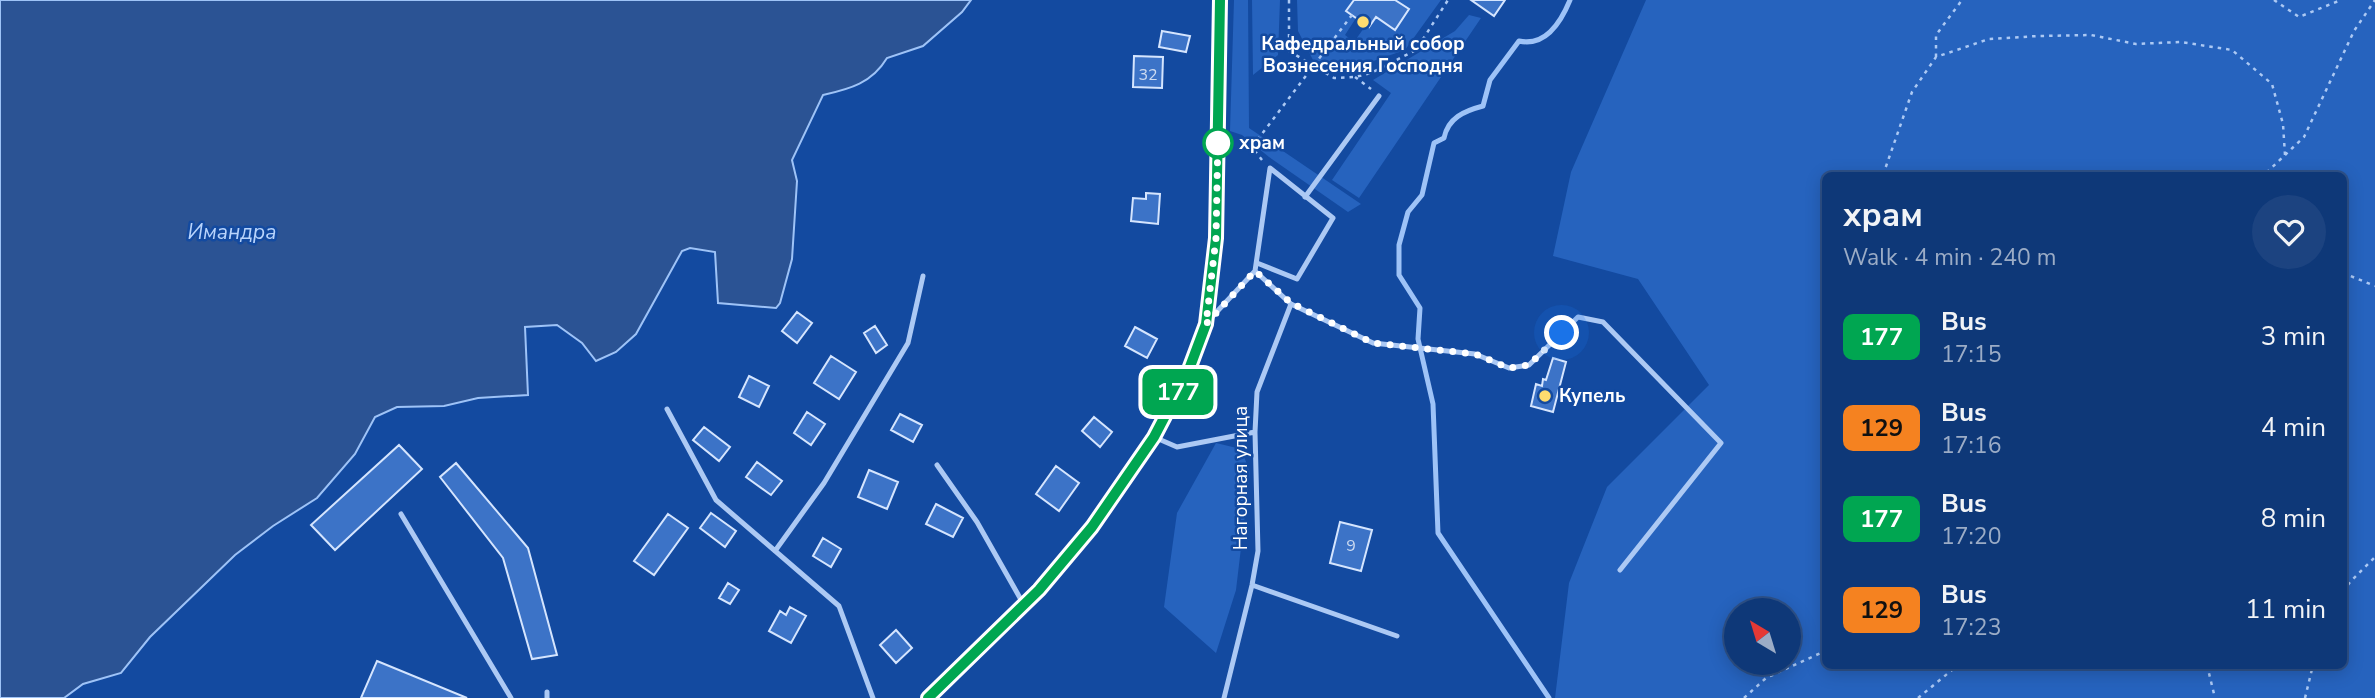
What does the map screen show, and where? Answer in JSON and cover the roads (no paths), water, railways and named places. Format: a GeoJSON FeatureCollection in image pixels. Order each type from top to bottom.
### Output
{"type":"FeatureCollection","features":[{"type":"Feature","properties":{"kind":"street"},"geometry":{"type":"LineString","coordinates":[[928,698],[1039,590],[1092,527],[1154,437],[1188,372],[1206,324],[1216,238],[1220,0]]}},
{"type":"Feature","properties":{"kind":"lane"},"geometry":{"type":"LineString","coordinates":[[1305,197],[1379,96]]}},
{"type":"Feature","properties":{"kind":"lane"},"geometry":{"type":"LineString","coordinates":[[1206,324],[1255,271],[1256,263],[1270,168],[1333,218],[1297,279],[1256,263]]}},
{"type":"Feature","properties":{"kind":"lane"},"geometry":{"type":"LineString","coordinates":[[1255,271],[1291,303],[1373,343],[1475,354],[1509,368],[1529,365],[1578,317],[1603,322],[1721,443],[1620,570]]}},
{"type":"Feature","properties":{"kind":"lane"},"geometry":{"type":"LineString","coordinates":[[775,551],[824,484],[870,402],[908,343],[923,276]]}},
{"type":"Feature","properties":{"kind":"lane","name":"Нагорная улица"},"geometry":{"type":"LineString","coordinates":[[1224,698],[1258,551],[1255,432],[1257,392],[1291,303]]}},
{"type":"Feature","properties":{"kind":"lane"},"geometry":{"type":"LineString","coordinates":[[667,409],[716,500],[839,606],[873,698]]}},
{"type":"Feature","properties":{"kind":"lane"},"geometry":{"type":"LineString","coordinates":[[1154,437],[1177,447],[1255,432]]}},
{"type":"Feature","properties":{"kind":"lane"},"geometry":{"type":"LineString","coordinates":[[937,465],[977,522],[1024,605]]}},
{"type":"Feature","properties":{"kind":"lane"},"geometry":{"type":"LineString","coordinates":[[401,514],[511,698]]}},
{"type":"Feature","properties":{"kind":"lane"},"geometry":{"type":"LineString","coordinates":[[1252,585],[1397,636]]}},
{"type":"Feature","properties":{"kind":"water","name":"Имандра"},"geometry":{"type":"Polygon","coordinates":[[[0,0],[971,0],[962,12],[923,46],[887,58],[881,67],[860,84],[823,95],[792,160],[797,181],[792,259],[780,303],[776,308],[718,303],[715,252],[690,248],[682,251],[636,334],[616,352],[596,361],[582,343],[557,325],[525,327],[528,395],[478,398],[444,406],[397,407],[375,417],[355,454],[317,498],[273,526],[235,555],[150,637],[121,673],[83,684],[64,698],[0,698],[0,0]]]}},
{"type":"Feature","properties":{"kind":"waterway"},"geometry":{"type":"LineString","coordinates":[[1549,698],[1438,533],[1433,404],[1418,339],[1420,308],[1399,275],[1399,245],[1408,212],[1422,195],[1434,143],[1444,138],[1449,125],[1458,116],[1483,106],[1490,80],[1519,41],[1529,42],[1545,36],[1562,17],[1570,0]]}},
{"type":"Feature","properties":{"kind":"place","name":"Кафедральный собор Вознесения Господня"},"geometry":{"type":"Point","coordinates":[1363,22]}},
{"type":"Feature","properties":{"kind":"place","name":"храм"},"geometry":{"type":"Point","coordinates":[1218,143]}},
{"type":"Feature","properties":{"kind":"place","name":"Купель"},"geometry":{"type":"Point","coordinates":[1545,396]}}]}
